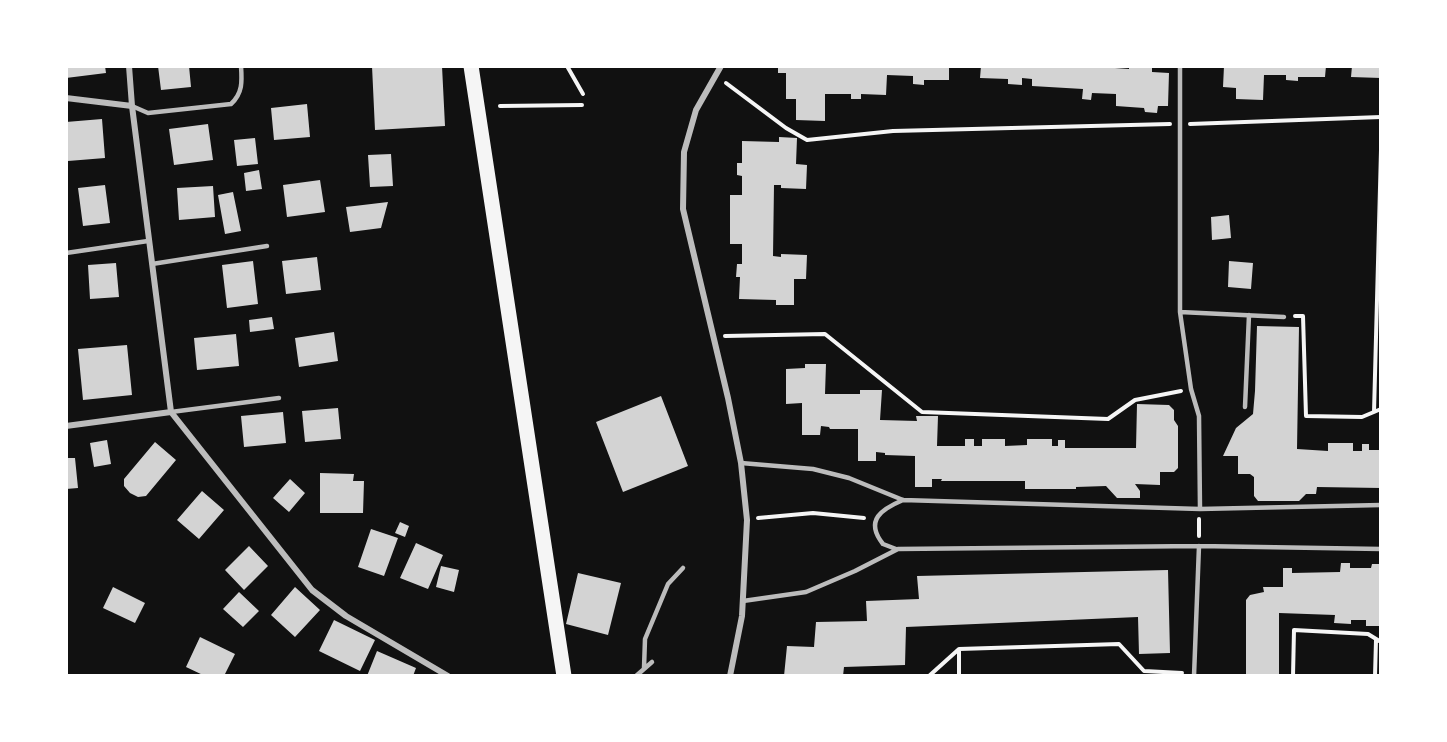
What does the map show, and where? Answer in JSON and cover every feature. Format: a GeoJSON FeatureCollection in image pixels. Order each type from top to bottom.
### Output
{"type":"FeatureCollection","features":[{"type":"Feature","properties":{"kind":"main road"},"geometry":{"type":"LineString","coordinates":[[471,66],[564,676]]}},
{"type":"Feature","properties":{"kind":"street"},"geometry":{"type":"LineString","coordinates":[[129,66],[148,241],[171,412],[312,590],[346,616],[448,676]]}},
{"type":"Feature","properties":{"kind":"street"},"geometry":{"type":"LineString","coordinates":[[721,66],[714,74],[696,110],[684,152],[683,209],[728,398],[741,463],[747,520],[742,616],[730,676]]}},
{"type":"Feature","properties":{"kind":"street"},"geometry":{"type":"LineString","coordinates":[[66,98],[132,106]]}},
{"type":"Feature","properties":{"kind":"street"},"geometry":{"type":"LineString","coordinates":[[66,426],[171,412]]}},
{"type":"Feature","properties":{"kind":"lane"},"geometry":{"type":"LineString","coordinates":[[132,106],[148,112],[231,104],[238,98],[242,85],[241,66]]}},
{"type":"Feature","properties":{"kind":"lane"},"geometry":{"type":"LineString","coordinates":[[1180,66],[1180,312],[1191,389],[1199,416],[1200,509]]}},
{"type":"Feature","properties":{"kind":"lane"},"geometry":{"type":"LineString","coordinates":[[66,254],[148,241]]}},
{"type":"Feature","properties":{"kind":"lane"},"geometry":{"type":"LineString","coordinates":[[152,264],[267,246]]}},
{"type":"Feature","properties":{"kind":"lane"},"geometry":{"type":"LineString","coordinates":[[1180,312],[1284,317]]}},
{"type":"Feature","properties":{"kind":"lane"},"geometry":{"type":"LineString","coordinates":[[1245,407],[1249,315]]}},
{"type":"Feature","properties":{"kind":"lane"},"geometry":{"type":"LineString","coordinates":[[171,412],[279,398]]}},
{"type":"Feature","properties":{"kind":"lane"},"geometry":{"type":"LineString","coordinates":[[741,463],[813,469],[849,478],[903,500],[1200,509],[1381,505]]}},
{"type":"Feature","properties":{"kind":"lane"},"geometry":{"type":"LineString","coordinates":[[903,500],[883,510],[877,519],[878,538],[890,548],[1199,546],[1381,549]]}},
{"type":"Feature","properties":{"kind":"lane"},"geometry":{"type":"LineString","coordinates":[[1195,675],[1199,546]]}},
{"type":"Feature","properties":{"kind":"lane"},"geometry":{"type":"LineString","coordinates":[[743,601],[806,592],[898,549]]}},
{"type":"Feature","properties":{"kind":"lane"},"geometry":{"type":"LineString","coordinates":[[644,668],[645,639],[668,585],[683,568]]}},
{"type":"Feature","properties":{"kind":"lane"},"geometry":{"type":"LineString","coordinates":[[636,676],[652,662]]}},
{"type":"Feature","properties":{"kind":"path"},"geometry":{"type":"LineString","coordinates":[[567,66],[583,94]]}},
{"type":"Feature","properties":{"kind":"path"},"geometry":{"type":"LineString","coordinates":[[714,74],[786,128],[807,140],[893,131],[1381,117]]}},
{"type":"Feature","properties":{"kind":"path"},"geometry":{"type":"LineString","coordinates":[[500,106],[582,105]]}},
{"type":"Feature","properties":{"kind":"path"},"geometry":{"type":"LineString","coordinates":[[1374,412],[1381,150]]}},
{"type":"Feature","properties":{"kind":"path"},"geometry":{"type":"LineString","coordinates":[[1284,317],[1303,316],[1306,416],[1362,417],[1381,409]]}},
{"type":"Feature","properties":{"kind":"path"},"geometry":{"type":"LineString","coordinates":[[712,336],[825,334],[922,412],[1108,418],[1136,400],[1191,389]]}},
{"type":"Feature","properties":{"kind":"path"},"geometry":{"type":"LineString","coordinates":[[1199,546],[1200,509]]}},
{"type":"Feature","properties":{"kind":"path"},"geometry":{"type":"LineString","coordinates":[[777,516],[813,513],[877,519]]}},
{"type":"Feature","properties":{"kind":"path"},"geometry":{"type":"LineString","coordinates":[[1293,676],[1294,630],[1368,634],[1381,642]]}},
{"type":"Feature","properties":{"kind":"path"},"geometry":{"type":"LineString","coordinates":[[1375,676],[1376,639]]}},
{"type":"Feature","properties":{"kind":"path"},"geometry":{"type":"LineString","coordinates":[[929,676],[959,649],[1119,644],[1144,671],[1195,675]]}},
{"type":"Feature","properties":{"kind":"path"},"geometry":{"type":"LineString","coordinates":[[958,676],[959,649]]}},
{"type":"Feature","properties":{"kind":"building"},"geometry":{"type":"Polygon","coordinates":[[[66,66],[105,66],[106,73],[66,78],[66,66]]]}},
{"type":"Feature","properties":{"kind":"building"},"geometry":{"type":"Polygon","coordinates":[[[158,66],[189,66],[191,87],[161,90],[158,66]]]}},
{"type":"Feature","properties":{"kind":"building"},"geometry":{"type":"Polygon","coordinates":[[[372,66],[442,66],[445,126],[375,130],[372,66]]]}},
{"type":"Feature","properties":{"kind":"building"},"geometry":{"type":"Polygon","coordinates":[[[778,66],[949,66],[949,80],[924,80],[924,85],[913,84],[913,76],[887,75],[886,95],[861,94],[861,99],[851,99],[851,94],[825,94],[825,121],[796,120],[796,99],[786,99],[786,73],[778,73],[778,66]]]}},
{"type":"Feature","properties":{"kind":"building"},"geometry":{"type":"Polygon","coordinates":[[[981,66],[1087,66],[1129,69],[1129,66],[1152,66],[1152,72],[1169,73],[1168,106],[1158,106],[1157,113],[1145,112],[1144,108],[1116,106],[1116,94],[1092,93],[1091,100],[1082,99],[1083,89],[1032,86],[1032,79],[1022,78],[1022,85],[1008,84],[1008,79],[980,78],[981,66]]]}},
{"type":"Feature","properties":{"kind":"building"},"geometry":{"type":"Polygon","coordinates":[[[1224,66],[1326,66],[1325,77],[1298,77],[1298,81],[1286,80],[1286,75],[1264,75],[1263,100],[1236,99],[1236,88],[1223,87],[1224,66]]]}},
{"type":"Feature","properties":{"kind":"building"},"geometry":{"type":"Polygon","coordinates":[[[1352,66],[1381,66],[1381,78],[1351,77],[1352,66]]]}},
{"type":"Feature","properties":{"kind":"building"},"geometry":{"type":"Polygon","coordinates":[[[307,104],[310,137],[274,140],[271,108],[307,104]]]}},
{"type":"Feature","properties":{"kind":"building"},"geometry":{"type":"Polygon","coordinates":[[[102,119],[105,158],[68,161],[66,122],[102,119]]]}},
{"type":"Feature","properties":{"kind":"building"},"geometry":{"type":"Polygon","coordinates":[[[208,124],[213,160],[174,165],[169,129],[208,124]]]}},
{"type":"Feature","properties":{"kind":"building"},"geometry":{"type":"Polygon","coordinates":[[[779,137],[797,138],[796,164],[807,165],[806,189],[781,188],[781,185],[774,185],[773,256],[807,255],[806,279],[794,279],[794,305],[776,305],[776,300],[739,299],[740,277],[736,277],[737,264],[742,264],[742,244],[730,244],[730,195],[742,195],[742,176],[737,175],[737,163],[742,163],[742,141],[779,142],[779,137]]]}},
{"type":"Feature","properties":{"kind":"building"},"geometry":{"type":"Polygon","coordinates":[[[255,138],[258,164],[237,166],[234,140],[255,138]]]}},
{"type":"Feature","properties":{"kind":"building"},"geometry":{"type":"Polygon","coordinates":[[[391,154],[393,186],[370,187],[368,155],[391,154]]]}},
{"type":"Feature","properties":{"kind":"building"},"geometry":{"type":"Polygon","coordinates":[[[259,170],[262,189],[246,191],[244,173],[259,170]]]}},
{"type":"Feature","properties":{"kind":"building"},"geometry":{"type":"Polygon","coordinates":[[[320,180],[325,212],[287,217],[283,185],[320,180]]]}},
{"type":"Feature","properties":{"kind":"building"},"geometry":{"type":"Polygon","coordinates":[[[105,185],[110,223],[83,226],[78,188],[105,185]]]}},
{"type":"Feature","properties":{"kind":"building"},"geometry":{"type":"Polygon","coordinates":[[[213,186],[215,217],[179,220],[177,188],[213,186]]]}},
{"type":"Feature","properties":{"kind":"building"},"geometry":{"type":"Polygon","coordinates":[[[233,192],[241,231],[225,234],[218,195],[233,192]]]}},
{"type":"Feature","properties":{"kind":"building"},"geometry":{"type":"Polygon","coordinates":[[[388,202],[381,228],[350,232],[346,207],[388,202]]]}},
{"type":"Feature","properties":{"kind":"building"},"geometry":{"type":"Polygon","coordinates":[[[1229,215],[1231,238],[1212,240],[1211,217],[1229,215]]]}},
{"type":"Feature","properties":{"kind":"building"},"geometry":{"type":"Polygon","coordinates":[[[317,257],[321,290],[286,294],[282,261],[317,257]]]}},
{"type":"Feature","properties":{"kind":"building"},"geometry":{"type":"Polygon","coordinates":[[[253,261],[258,304],[227,308],[222,265],[253,261]]]}},
{"type":"Feature","properties":{"kind":"building"},"geometry":{"type":"Polygon","coordinates":[[[1229,261],[1253,263],[1251,289],[1228,287],[1229,261]]]}},
{"type":"Feature","properties":{"kind":"building"},"geometry":{"type":"Polygon","coordinates":[[[116,263],[119,297],[90,299],[88,265],[116,263]]]}},
{"type":"Feature","properties":{"kind":"building"},"geometry":{"type":"Polygon","coordinates":[[[272,317],[274,329],[250,332],[249,320],[272,317]]]}},
{"type":"Feature","properties":{"kind":"building"},"geometry":{"type":"Polygon","coordinates":[[[1257,326],[1299,327],[1297,449],[1328,451],[1328,443],[1353,443],[1353,451],[1362,451],[1362,444],[1369,444],[1369,450],[1381,450],[1381,488],[1317,487],[1316,494],[1306,494],[1299,501],[1258,501],[1254,496],[1254,477],[1250,474],[1238,474],[1238,456],[1223,456],[1236,428],[1253,414],[1257,326]]]}},
{"type":"Feature","properties":{"kind":"building"},"geometry":{"type":"Polygon","coordinates":[[[334,332],[338,361],[299,367],[295,338],[334,332]]]}},
{"type":"Feature","properties":{"kind":"building"},"geometry":{"type":"Polygon","coordinates":[[[236,334],[239,366],[197,370],[194,338],[236,334]]]}},
{"type":"Feature","properties":{"kind":"building"},"geometry":{"type":"Polygon","coordinates":[[[127,345],[132,395],[83,400],[78,349],[127,345]]]}},
{"type":"Feature","properties":{"kind":"building"},"geometry":{"type":"Polygon","coordinates":[[[805,364],[826,364],[825,394],[860,394],[860,390],[882,390],[880,420],[917,421],[916,416],[938,416],[937,446],[965,446],[965,439],[974,439],[974,446],[982,446],[982,439],[1005,439],[1005,446],[1027,445],[1027,439],[1052,439],[1052,446],[1058,446],[1058,440],[1065,440],[1065,448],[1136,448],[1137,404],[1169,405],[1174,410],[1174,420],[1178,426],[1178,468],[1174,472],[1160,472],[1160,485],[1135,484],[1140,491],[1140,498],[1117,498],[1106,486],[1076,487],[1076,489],[1025,489],[1025,481],[941,481],[942,479],[932,479],[932,487],[915,487],[915,456],[885,455],[885,453],[876,452],[876,461],[858,461],[858,429],[830,429],[821,426],[820,435],[802,435],[802,403],[786,404],[786,369],[805,368],[805,364]]]}},
{"type":"Feature","properties":{"kind":"building"},"geometry":{"type":"Polygon","coordinates":[[[661,396],[688,466],[623,492],[596,422],[661,396]]]}},
{"type":"Feature","properties":{"kind":"building"},"geometry":{"type":"Polygon","coordinates":[[[338,408],[341,439],[305,442],[302,411],[338,408]]]}},
{"type":"Feature","properties":{"kind":"building"},"geometry":{"type":"Polygon","coordinates":[[[283,412],[286,443],[244,447],[241,416],[283,412]]]}},
{"type":"Feature","properties":{"kind":"building"},"geometry":{"type":"Polygon","coordinates":[[[107,440],[111,464],[94,467],[90,443],[107,440]]]}},
{"type":"Feature","properties":{"kind":"building"},"geometry":{"type":"Polygon","coordinates":[[[155,442],[176,460],[146,496],[138,497],[124,486],[124,479],[155,442]]]}},
{"type":"Feature","properties":{"kind":"building"},"geometry":{"type":"Polygon","coordinates":[[[66,458],[75,458],[78,488],[66,489],[66,458]]]}},
{"type":"Feature","properties":{"kind":"building"},"geometry":{"type":"Polygon","coordinates":[[[320,473],[354,474],[353,481],[364,481],[363,513],[320,513],[320,473]]]}},
{"type":"Feature","properties":{"kind":"building"},"geometry":{"type":"Polygon","coordinates":[[[290,479],[305,493],[289,512],[273,498],[290,479]]]}},
{"type":"Feature","properties":{"kind":"building"},"geometry":{"type":"Polygon","coordinates":[[[202,491],[224,510],[199,539],[177,520],[202,491]]]}},
{"type":"Feature","properties":{"kind":"building"},"geometry":{"type":"Polygon","coordinates":[[[400,522],[409,526],[405,537],[395,533],[400,522]]]}},
{"type":"Feature","properties":{"kind":"building"},"geometry":{"type":"Polygon","coordinates":[[[371,529],[398,538],[384,576],[358,567],[371,529]]]}},
{"type":"Feature","properties":{"kind":"building"},"geometry":{"type":"Polygon","coordinates":[[[416,543],[443,555],[428,589],[400,578],[416,543]]]}},
{"type":"Feature","properties":{"kind":"building"},"geometry":{"type":"Polygon","coordinates":[[[249,546],[268,566],[244,590],[225,570],[249,546]]]}},
{"type":"Feature","properties":{"kind":"building"},"geometry":{"type":"Polygon","coordinates":[[[1341,563],[1350,563],[1350,568],[1371,568],[1372,564],[1380,564],[1380,626],[1366,626],[1366,620],[1351,620],[1351,624],[1334,623],[1335,615],[1279,613],[1279,676],[1246,676],[1246,600],[1250,595],[1264,592],[1263,587],[1283,587],[1283,568],[1292,568],[1292,573],[1340,572],[1341,563]]]}},
{"type":"Feature","properties":{"kind":"building"},"geometry":{"type":"Polygon","coordinates":[[[441,566],[459,570],[454,592],[436,587],[441,566]]]}},
{"type":"Feature","properties":{"kind":"building"},"geometry":{"type":"Polygon","coordinates":[[[1168,570],[1170,653],[1139,654],[1138,617],[906,627],[905,665],[844,667],[843,676],[784,676],[787,646],[814,647],[816,622],[867,621],[866,601],[919,599],[917,576],[1168,570]]]}},
{"type":"Feature","properties":{"kind":"building"},"geometry":{"type":"Polygon","coordinates":[[[578,573],[621,583],[608,635],[566,624],[578,573]]]}},
{"type":"Feature","properties":{"kind":"building"},"geometry":{"type":"Polygon","coordinates":[[[113,587],[145,603],[135,623],[103,608],[113,587]]]}},
{"type":"Feature","properties":{"kind":"building"},"geometry":{"type":"Polygon","coordinates":[[[295,587],[320,610],[295,637],[271,615],[295,587]]]}},
{"type":"Feature","properties":{"kind":"building"},"geometry":{"type":"Polygon","coordinates":[[[239,592],[259,611],[243,627],[223,609],[239,592]]]}},
{"type":"Feature","properties":{"kind":"building"},"geometry":{"type":"Polygon","coordinates":[[[334,620],[375,640],[360,671],[319,651],[334,620]]]}},
{"type":"Feature","properties":{"kind":"building"},"geometry":{"type":"Polygon","coordinates":[[[200,637],[235,654],[224,676],[205,676],[186,667],[200,637]]]}},
{"type":"Feature","properties":{"kind":"building"},"geometry":{"type":"Polygon","coordinates":[[[377,651],[416,668],[413,676],[367,676],[377,651]]]}}]}
